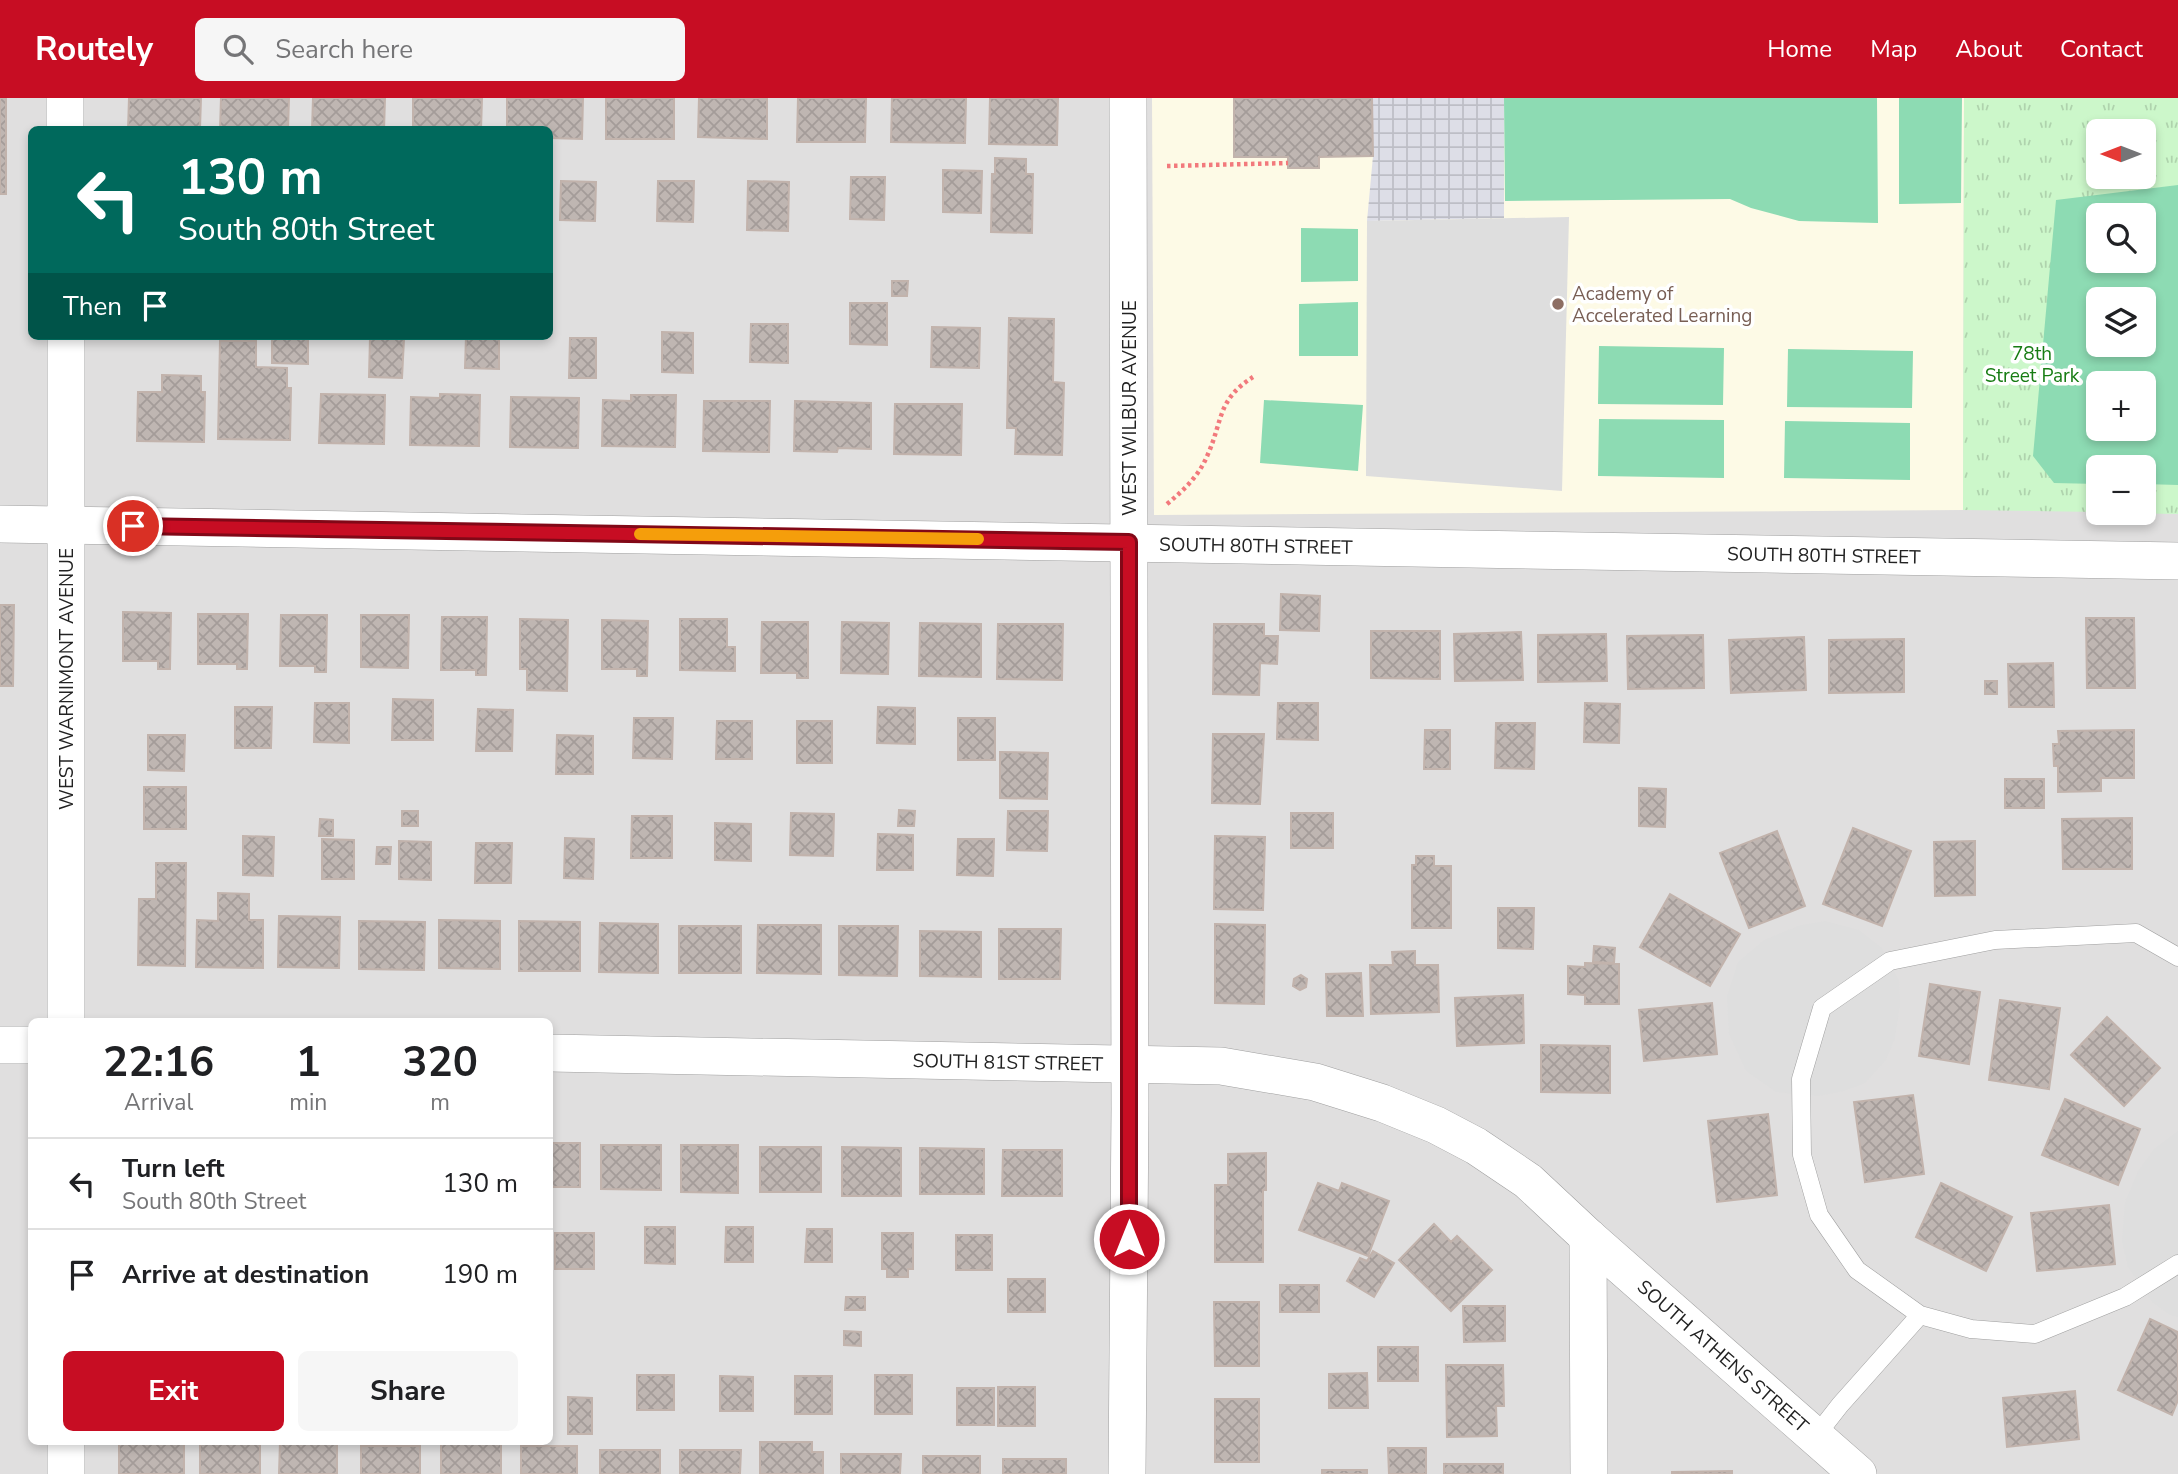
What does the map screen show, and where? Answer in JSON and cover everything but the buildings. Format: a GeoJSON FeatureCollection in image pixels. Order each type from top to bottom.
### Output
{"type":"FeatureCollection","features":[{"type":"Feature","properties":{"kind":"street"},"geometry":{"type":"LineString","coordinates":[[65,98],[65,126]]}},
{"type":"Feature","properties":{"kind":"street","name":"WEST WILBUR AVENUE"},"geometry":{"type":"LineString","coordinates":[[1127,1474],[1128,98]]}},
{"type":"Feature","properties":{"kind":"street","name":"WEST WARNIMONT AVENUE"},"geometry":{"type":"LineString","coordinates":[[65,340],[66,1018]]}},
{"type":"Feature","properties":{"kind":"street","name":"SOUTH 80TH STREET"},"geometry":{"type":"LineString","coordinates":[[0,524],[2178,561]]}},
{"type":"Feature","properties":{"kind":"street"},"geometry":{"type":"LineString","coordinates":[[0,1045],[28,1045]]}},
{"type":"Feature","properties":{"kind":"street","name":"SOUTH 81ST STREET"},"geometry":{"type":"LineString","coordinates":[[553,1053],[1221,1066],[1315,1082],[1382,1103],[1436,1125],[1476,1146],[1528,1181],[1588,1237]]}},
{"type":"Feature","properties":{"kind":"street"},"geometry":{"type":"LineString","coordinates":[[1588,1237],[1590,1474]]}},
{"type":"Feature","properties":{"kind":"street","name":"SOUTH ATHENS STREET"},"geometry":{"type":"LineString","coordinates":[[1588,1237],[1858,1474]]}},
{"type":"Feature","properties":{"kind":"street"},"geometry":{"type":"LineString","coordinates":[[66,1445],[66,1474]]}},
{"type":"Feature","properties":{"kind":"lane"},"geometry":{"type":"LineString","coordinates":[[2178,957],[2137,933],[1994,940],[1890,961],[1822,1008],[1801,1079],[1802,1155],[1819,1215],[1857,1270],[1920,1315],[1971,1329],[2035,1334],[2125,1297],[2178,1264]]}},
{"type":"Feature","properties":{"kind":"lane"},"geometry":{"type":"LineString","coordinates":[[1815,1437],[1920,1315]]}},
{"type":"Feature","properties":{"kind":"path"},"geometry":{"type":"LineString","coordinates":[[1167,166],[1288,163]]}},
{"type":"Feature","properties":{"kind":"path"},"geometry":{"type":"LineString","coordinates":[[1167,503],[1187,488],[1200,471],[1226,401],[1253,377]]}},
{"type":"Feature","properties":{"kind":"shaded area"},"geometry":{"type":"Polygon","coordinates":[[[0,98],[2178,98],[2178,1474],[0,1474],[0,98]]]}},
{"type":"Feature","properties":{"kind":"shaded area","name":"Academy of Accelerated Learning"},"geometry":{"type":"Polygon","coordinates":[[[1152,98],[1964,98],[1963,510],[1154,515],[1152,98]]]}},
{"type":"Feature","properties":{"kind":"shaded area"},"geometry":{"type":"Polygon","coordinates":[[[1372,98],[1504,98],[1504,218],[1367,221],[1373,156],[1372,98]]]}},
{"type":"Feature","properties":{"kind":"shaded area"},"geometry":{"type":"Polygon","coordinates":[[[1569,217],[1562,491],[1366,476],[1367,221],[1569,217]]]}},
{"type":"Feature","properties":{"kind":"shaded area"},"geometry":{"type":"Polygon","coordinates":[[[1825,921],[1859,930],[1882,948],[1899,981],[1900,1005],[1895,1038],[1886,1060],[1865,1083],[1819,1096],[1776,1092],[1746,1071],[1729,1034],[1727,996],[1738,962],[1764,940],[1801,925],[1825,921]]]}},
{"type":"Feature","properties":{"kind":"shaded area"},"geometry":{"type":"Polygon","coordinates":[[[2178,1131],[2178,1317],[2170,1315],[2152,1302],[2128,1267],[2122,1242],[2125,1202],[2138,1171],[2154,1149],[2178,1131]]]}},
{"type":"Feature","properties":{"kind":"green space"},"geometry":{"type":"Polygon","coordinates":[[[1504,98],[1877,98],[1878,223],[1799,221],[1751,208],[1730,199],[1505,201],[1504,98]]]}},
{"type":"Feature","properties":{"kind":"green space"},"geometry":{"type":"Polygon","coordinates":[[[1899,98],[1962,98],[1961,203],[1899,204],[1899,98]]]}},
{"type":"Feature","properties":{"kind":"green space","name":"78th Street Park"},"geometry":{"type":"Polygon","coordinates":[[[1964,98],[2178,98],[2178,514],[2156,514],[2156,455],[2086,455],[2086,512],[1963,510],[1964,98]]]}},
{"type":"Feature","properties":{"kind":"green space"},"geometry":{"type":"Polygon","coordinates":[[[2178,185],[2178,485],[2156,484],[2156,455],[2086,455],[2086,484],[2054,483],[2033,456],[2056,200],[2178,185]]]}},
{"type":"Feature","properties":{"kind":"green space"},"geometry":{"type":"Polygon","coordinates":[[[1301,228],[1358,229],[1358,281],[1301,282],[1301,228]]]}},
{"type":"Feature","properties":{"kind":"green space"},"geometry":{"type":"Polygon","coordinates":[[[1358,302],[1358,356],[1299,356],[1299,304],[1358,302]]]}},
{"type":"Feature","properties":{"kind":"green space"},"geometry":{"type":"Polygon","coordinates":[[[1599,346],[1724,348],[1723,405],[1598,404],[1599,346]]]}},
{"type":"Feature","properties":{"kind":"green space"},"geometry":{"type":"Polygon","coordinates":[[[1788,349],[1913,351],[1912,408],[1787,407],[1788,349]]]}},
{"type":"Feature","properties":{"kind":"green space"},"geometry":{"type":"Polygon","coordinates":[[[1264,400],[1363,405],[1358,471],[1260,463],[1264,400]]]}},
{"type":"Feature","properties":{"kind":"green space"},"geometry":{"type":"Polygon","coordinates":[[[1599,419],[1724,420],[1724,478],[1598,476],[1599,419]]]}},
{"type":"Feature","properties":{"kind":"green space"},"geometry":{"type":"Polygon","coordinates":[[[1785,421],[1910,423],[1910,480],[1784,478],[1785,421]]]}},
{"type":"Feature","properties":{"kind":"slow traffic"},"geometry":{"type":"LineString","coordinates":[[640,534],[978,539]]}},
{"type":"Feature","properties":{"kind":"place","name":"Academy of Accelerated Learning"},"geometry":{"type":"Point","coordinates":[1558,304]}},
{"type":"Feature","properties":{"kind":"route"},"geometry":{"type":"LineString","coordinates":[[133,526],[1129,542],[1129,1239]]}}]}
